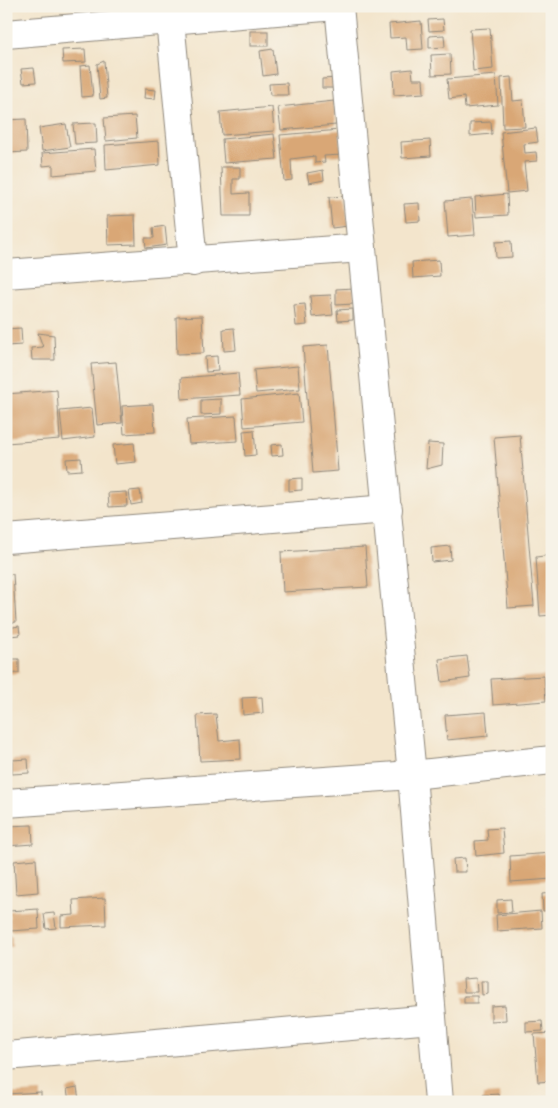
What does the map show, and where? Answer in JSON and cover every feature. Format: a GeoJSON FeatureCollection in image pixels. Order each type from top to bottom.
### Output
{"type":"FeatureCollection","features":[{"type":"Feature","properties":{"kind":"street"},"geometry":{"type":"LineString","coordinates":[[6,34],[338,6],[388,510],[439,1102]]}},
{"type":"Feature","properties":{"kind":"street"},"geometry":{"type":"LineString","coordinates":[[170,20],[193,262]]}},
{"type":"Feature","properties":{"kind":"street"},"geometry":{"type":"LineString","coordinates":[[6,274],[193,262],[362,248]]}},
{"type":"Feature","properties":{"kind":"street"},"geometry":{"type":"LineString","coordinates":[[6,539],[388,510]]}},
{"type":"Feature","properties":{"kind":"street"},"geometry":{"type":"LineString","coordinates":[[6,803],[412,775],[552,760]]}},
{"type":"Feature","properties":{"kind":"street"},"geometry":{"type":"LineString","coordinates":[[6,1056],[432,1020]]}},
{"type":"Feature","properties":{"kind":"building"},"geometry":{"type":"Polygon","coordinates":[[[443,19],[444,30],[429,31],[428,20],[443,19]]]}},
{"type":"Feature","properties":{"kind":"building"},"geometry":{"type":"Polygon","coordinates":[[[421,21],[423,49],[407,50],[406,37],[390,38],[389,24],[421,21]]]}},
{"type":"Feature","properties":{"kind":"building"},"geometry":{"type":"Polygon","coordinates":[[[490,28],[493,69],[473,71],[470,29],[490,28]]]}},
{"type":"Feature","properties":{"kind":"building"},"geometry":{"type":"Polygon","coordinates":[[[250,31],[268,31],[268,46],[250,46],[250,31]]]}},
{"type":"Feature","properties":{"kind":"building"},"geometry":{"type":"Polygon","coordinates":[[[444,35],[445,47],[429,48],[429,36],[444,35]]]}},
{"type":"Feature","properties":{"kind":"building"},"geometry":{"type":"Polygon","coordinates":[[[85,49],[86,62],[63,63],[62,50],[85,49]]]}},
{"type":"Feature","properties":{"kind":"building"},"geometry":{"type":"Polygon","coordinates":[[[273,49],[276,74],[263,76],[260,51],[273,49]]]}},
{"type":"Feature","properties":{"kind":"building"},"geometry":{"type":"Polygon","coordinates":[[[450,54],[451,74],[432,75],[431,55],[450,54]]]}},
{"type":"Feature","properties":{"kind":"building"},"geometry":{"type":"Polygon","coordinates":[[[104,61],[107,98],[100,99],[97,64],[104,61]]]}},
{"type":"Feature","properties":{"kind":"building"},"geometry":{"type":"Polygon","coordinates":[[[90,65],[93,96],[82,97],[80,66],[90,65]]]}},
{"type":"Feature","properties":{"kind":"building"},"geometry":{"type":"Polygon","coordinates":[[[34,68],[36,82],[23,83],[21,69],[34,68]]]}},
{"type":"Feature","properties":{"kind":"building"},"geometry":{"type":"Polygon","coordinates":[[[412,69],[413,79],[423,79],[424,93],[394,95],[393,71],[412,69]]]}},
{"type":"Feature","properties":{"kind":"building"},"geometry":{"type":"Polygon","coordinates":[[[496,75],[498,105],[465,108],[464,97],[449,99],[447,79],[496,75]]]}},
{"type":"Feature","properties":{"kind":"building"},"geometry":{"type":"Polygon","coordinates":[[[511,77],[513,101],[523,100],[525,127],[503,128],[501,78],[511,77]]]}},
{"type":"Feature","properties":{"kind":"building"},"geometry":{"type":"Polygon","coordinates":[[[337,78],[337,88],[322,88],[322,79],[337,78]]]}},
{"type":"Feature","properties":{"kind":"building"},"geometry":{"type":"Polygon","coordinates":[[[287,83],[288,95],[270,95],[269,84],[287,83]]]}},
{"type":"Feature","properties":{"kind":"building"},"geometry":{"type":"Polygon","coordinates":[[[145,89],[156,90],[155,99],[144,98],[145,89]]]}},
{"type":"Feature","properties":{"kind":"building"},"geometry":{"type":"Polygon","coordinates":[[[334,101],[336,125],[281,130],[278,107],[334,101]]]}},
{"type":"Feature","properties":{"kind":"building"},"geometry":{"type":"Polygon","coordinates":[[[272,107],[274,131],[222,135],[220,112],[272,107]]]}},
{"type":"Feature","properties":{"kind":"building"},"geometry":{"type":"Polygon","coordinates":[[[135,116],[137,138],[106,141],[104,118],[135,116]]]}},
{"type":"Feature","properties":{"kind":"building"},"geometry":{"type":"Polygon","coordinates":[[[26,119],[27,152],[6,153],[6,120],[26,119]]]}},
{"type":"Feature","properties":{"kind":"building"},"geometry":{"type":"Polygon","coordinates":[[[491,122],[492,134],[470,136],[470,123],[491,122]]]}},
{"type":"Feature","properties":{"kind":"building"},"geometry":{"type":"Polygon","coordinates":[[[96,123],[97,143],[75,144],[73,124],[96,123]]]}},
{"type":"Feature","properties":{"kind":"building"},"geometry":{"type":"Polygon","coordinates":[[[66,124],[70,147],[42,151],[39,128],[66,124]]]}},
{"type":"Feature","properties":{"kind":"building"},"geometry":{"type":"Polygon","coordinates":[[[536,128],[538,142],[524,144],[525,153],[536,152],[537,161],[524,162],[527,191],[507,193],[501,132],[536,128]]]}},
{"type":"Feature","properties":{"kind":"building"},"geometry":{"type":"Polygon","coordinates":[[[340,130],[342,155],[324,156],[325,162],[315,163],[315,156],[291,159],[292,180],[284,181],[280,135],[340,130]]]}},
{"type":"Feature","properties":{"kind":"building"},"geometry":{"type":"Polygon","coordinates":[[[274,134],[277,159],[224,163],[222,139],[274,134]]]}},
{"type":"Feature","properties":{"kind":"building"},"geometry":{"type":"Polygon","coordinates":[[[430,140],[431,156],[402,158],[401,142],[430,140]]]}},
{"type":"Feature","properties":{"kind":"building"},"geometry":{"type":"Polygon","coordinates":[[[159,141],[160,165],[106,170],[105,145],[159,141]]]}},
{"type":"Feature","properties":{"kind":"building"},"geometry":{"type":"Polygon","coordinates":[[[94,149],[96,171],[53,175],[53,165],[43,166],[42,153],[94,149]]]}},
{"type":"Feature","properties":{"kind":"building"},"geometry":{"type":"Polygon","coordinates":[[[221,167],[240,167],[240,179],[233,179],[233,194],[249,193],[249,216],[223,216],[221,167]]]}},
{"type":"Feature","properties":{"kind":"building"},"geometry":{"type":"Polygon","coordinates":[[[323,170],[324,180],[309,183],[307,173],[323,170]]]}},
{"type":"Feature","properties":{"kind":"building"},"geometry":{"type":"Polygon","coordinates":[[[507,194],[508,215],[476,217],[475,197],[507,194]]]}},
{"type":"Feature","properties":{"kind":"building"},"geometry":{"type":"Polygon","coordinates":[[[346,196],[348,226],[332,228],[329,197],[346,196]]]}},
{"type":"Feature","properties":{"kind":"building"},"geometry":{"type":"Polygon","coordinates":[[[472,199],[475,235],[448,237],[445,201],[472,199]]]}},
{"type":"Feature","properties":{"kind":"building"},"geometry":{"type":"Polygon","coordinates":[[[419,203],[420,221],[406,222],[404,204],[419,203]]]}},
{"type":"Feature","properties":{"kind":"building"},"geometry":{"type":"Polygon","coordinates":[[[135,215],[136,244],[108,245],[107,216],[135,215]]]}},
{"type":"Feature","properties":{"kind":"building"},"geometry":{"type":"Polygon","coordinates":[[[165,226],[167,245],[146,248],[145,238],[154,238],[153,228],[165,226]]]}},
{"type":"Feature","properties":{"kind":"building"},"geometry":{"type":"Polygon","coordinates":[[[511,241],[512,257],[496,258],[495,242],[511,241]]]}},
{"type":"Feature","properties":{"kind":"building"},"geometry":{"type":"Polygon","coordinates":[[[439,260],[440,276],[413,278],[412,262],[439,260]]]}},
{"type":"Feature","properties":{"kind":"building"},"geometry":{"type":"Polygon","coordinates":[[[354,288],[354,304],[336,305],[336,289],[354,288]]]}},
{"type":"Feature","properties":{"kind":"building"},"geometry":{"type":"Polygon","coordinates":[[[331,295],[333,315],[312,317],[310,296],[331,295]]]}},
{"type":"Feature","properties":{"kind":"building"},"geometry":{"type":"Polygon","coordinates":[[[305,304],[307,325],[296,326],[294,305],[305,304]]]}},
{"type":"Feature","properties":{"kind":"building"},"geometry":{"type":"Polygon","coordinates":[[[353,309],[353,320],[338,321],[337,310],[353,309]]]}},
{"type":"Feature","properties":{"kind":"building"},"geometry":{"type":"Polygon","coordinates":[[[202,316],[204,353],[177,354],[176,317],[202,316]]]}},
{"type":"Feature","properties":{"kind":"building"},"geometry":{"type":"Polygon","coordinates":[[[21,328],[22,345],[6,346],[6,329],[21,328]]]}},
{"type":"Feature","properties":{"kind":"building"},"geometry":{"type":"Polygon","coordinates":[[[234,328],[236,350],[224,351],[223,329],[234,328]]]}},
{"type":"Feature","properties":{"kind":"building"},"geometry":{"type":"Polygon","coordinates":[[[38,333],[54,335],[55,360],[32,360],[31,348],[43,347],[38,333]]]}},
{"type":"Feature","properties":{"kind":"building"},"geometry":{"type":"Polygon","coordinates":[[[328,345],[338,471],[313,473],[303,347],[328,345]]]}},
{"type":"Feature","properties":{"kind":"building"},"geometry":{"type":"Polygon","coordinates":[[[217,356],[218,371],[206,372],[205,357],[217,356]]]}},
{"type":"Feature","properties":{"kind":"building"},"geometry":{"type":"Polygon","coordinates":[[[116,362],[122,423],[97,425],[91,364],[116,362]]]}},
{"type":"Feature","properties":{"kind":"building"},"geometry":{"type":"Polygon","coordinates":[[[298,366],[300,389],[256,393],[254,370],[298,366]]]}},
{"type":"Feature","properties":{"kind":"building"},"geometry":{"type":"Polygon","coordinates":[[[238,373],[240,395],[182,399],[181,378],[238,373]]]}},
{"type":"Feature","properties":{"kind":"building"},"geometry":{"type":"Polygon","coordinates":[[[57,390],[60,439],[6,443],[6,394],[57,390]]]}},
{"type":"Feature","properties":{"kind":"building"},"geometry":{"type":"Polygon","coordinates":[[[299,393],[302,422],[244,427],[242,399],[299,393]]]}},
{"type":"Feature","properties":{"kind":"building"},"geometry":{"type":"Polygon","coordinates":[[[221,399],[221,414],[201,415],[201,400],[221,399]]]}},
{"type":"Feature","properties":{"kind":"building"},"geometry":{"type":"Polygon","coordinates":[[[153,404],[155,432],[124,434],[122,406],[153,404]]]}},
{"type":"Feature","properties":{"kind":"building"},"geometry":{"type":"Polygon","coordinates":[[[92,408],[95,437],[63,441],[60,411],[92,408]]]}},
{"type":"Feature","properties":{"kind":"building"},"geometry":{"type":"Polygon","coordinates":[[[236,416],[238,441],[189,444],[187,419],[236,416]]]}},
{"type":"Feature","properties":{"kind":"building"},"geometry":{"type":"Polygon","coordinates":[[[254,430],[256,455],[245,456],[243,431],[254,430]]]}},
{"type":"Feature","properties":{"kind":"building"},"geometry":{"type":"Polygon","coordinates":[[[520,435],[534,606],[508,608],[494,437],[520,435]]]}},
{"type":"Feature","properties":{"kind":"building"},"geometry":{"type":"Polygon","coordinates":[[[134,443],[136,462],[115,464],[113,445],[134,443]]]}},
{"type":"Feature","properties":{"kind":"building"},"geometry":{"type":"Polygon","coordinates":[[[428,443],[443,444],[442,465],[426,469],[428,443]]]}},
{"type":"Feature","properties":{"kind":"building"},"geometry":{"type":"Polygon","coordinates":[[[282,444],[283,455],[272,456],[271,445],[282,444]]]}},
{"type":"Feature","properties":{"kind":"building"},"geometry":{"type":"Polygon","coordinates":[[[81,458],[82,470],[67,471],[66,459],[81,458]]]}},
{"type":"Feature","properties":{"kind":"building"},"geometry":{"type":"Polygon","coordinates":[[[302,478],[302,490],[289,491],[289,479],[302,478]]]}},
{"type":"Feature","properties":{"kind":"building"},"geometry":{"type":"Polygon","coordinates":[[[140,490],[142,503],[131,505],[129,491],[140,490]]]}},
{"type":"Feature","properties":{"kind":"building"},"geometry":{"type":"Polygon","coordinates":[[[126,492],[127,506],[109,507],[108,493],[126,492]]]}},
{"type":"Feature","properties":{"kind":"building"},"geometry":{"type":"Polygon","coordinates":[[[450,546],[451,560],[432,562],[431,548],[450,546]]]}},
{"type":"Feature","properties":{"kind":"building"},"geometry":{"type":"Polygon","coordinates":[[[365,547],[368,587],[283,592],[281,552],[365,547]]]}},
{"type":"Feature","properties":{"kind":"building"},"geometry":{"type":"Polygon","coordinates":[[[552,555],[552,615],[540,616],[536,557],[552,555]]]}},
{"type":"Feature","properties":{"kind":"building"},"geometry":{"type":"Polygon","coordinates":[[[13,574],[16,622],[6,623],[6,575],[13,574]]]}},
{"type":"Feature","properties":{"kind":"building"},"geometry":{"type":"Polygon","coordinates":[[[19,626],[20,635],[9,636],[8,628],[19,626]]]}},
{"type":"Feature","properties":{"kind":"building"},"geometry":{"type":"Polygon","coordinates":[[[467,656],[470,678],[442,682],[439,659],[467,656]]]}},
{"type":"Feature","properties":{"kind":"building"},"geometry":{"type":"Polygon","coordinates":[[[6,659],[19,659],[19,673],[6,674],[6,659]]]}},
{"type":"Feature","properties":{"kind":"building"},"geometry":{"type":"Polygon","coordinates":[[[544,676],[546,701],[493,705],[491,679],[544,676]]]}},
{"type":"Feature","properties":{"kind":"building"},"geometry":{"type":"Polygon","coordinates":[[[262,697],[263,713],[243,715],[242,698],[262,697]]]}},
{"type":"Feature","properties":{"kind":"building"},"geometry":{"type":"Polygon","coordinates":[[[486,712],[488,736],[447,740],[445,715],[486,712]]]}},
{"type":"Feature","properties":{"kind":"building"},"geometry":{"type":"Polygon","coordinates":[[[216,714],[219,741],[240,739],[241,759],[200,761],[197,715],[216,714]]]}},
{"type":"Feature","properties":{"kind":"building"},"geometry":{"type":"Polygon","coordinates":[[[28,759],[29,773],[12,774],[12,760],[28,759]]]}},
{"type":"Feature","properties":{"kind":"building"},"geometry":{"type":"Polygon","coordinates":[[[32,825],[33,844],[6,846],[6,826],[32,825]]]}},
{"type":"Feature","properties":{"kind":"building"},"geometry":{"type":"Polygon","coordinates":[[[502,828],[504,853],[476,856],[475,841],[488,840],[487,829],[502,828]]]}},
{"type":"Feature","properties":{"kind":"building"},"geometry":{"type":"Polygon","coordinates":[[[552,853],[552,879],[511,882],[510,856],[552,853]]]}},
{"type":"Feature","properties":{"kind":"building"},"geometry":{"type":"Polygon","coordinates":[[[465,858],[466,872],[454,872],[453,859],[465,858]]]}},
{"type":"Feature","properties":{"kind":"building"},"geometry":{"type":"Polygon","coordinates":[[[36,859],[38,892],[16,894],[14,861],[36,859]]]}},
{"type":"Feature","properties":{"kind":"building"},"geometry":{"type":"Polygon","coordinates":[[[552,893],[552,910],[543,911],[542,894],[552,893]]]}},
{"type":"Feature","properties":{"kind":"building"},"geometry":{"type":"Polygon","coordinates":[[[105,898],[106,925],[61,927],[61,916],[74,915],[73,900],[105,898]]]}},
{"type":"Feature","properties":{"kind":"building"},"geometry":{"type":"Polygon","coordinates":[[[511,899],[512,912],[497,913],[497,900],[511,899]]]}},
{"type":"Feature","properties":{"kind":"building"},"geometry":{"type":"Polygon","coordinates":[[[38,909],[39,929],[10,931],[9,911],[38,909]]]}},
{"type":"Feature","properties":{"kind":"building"},"geometry":{"type":"Polygon","coordinates":[[[541,911],[542,928],[497,931],[496,915],[541,911]]]}},
{"type":"Feature","properties":{"kind":"building"},"geometry":{"type":"Polygon","coordinates":[[[54,913],[56,928],[46,929],[44,914],[54,913]]]}},
{"type":"Feature","properties":{"kind":"building"},"geometry":{"type":"Polygon","coordinates":[[[6,936],[12,936],[12,947],[6,947],[6,936]]]}},
{"type":"Feature","properties":{"kind":"building"},"geometry":{"type":"Polygon","coordinates":[[[476,978],[477,992],[464,992],[463,979],[476,978]]]}},
{"type":"Feature","properties":{"kind":"building"},"geometry":{"type":"Polygon","coordinates":[[[481,981],[488,981],[488,994],[482,995],[481,981]]]}},
{"type":"Feature","properties":{"kind":"building"},"geometry":{"type":"Polygon","coordinates":[[[464,996],[477,996],[477,1003],[464,1003],[464,996]]]}},
{"type":"Feature","properties":{"kind":"building"},"geometry":{"type":"Polygon","coordinates":[[[505,1005],[506,1020],[491,1021],[491,1006],[505,1005]]]}},
{"type":"Feature","properties":{"kind":"building"},"geometry":{"type":"Polygon","coordinates":[[[542,1021],[543,1031],[526,1032],[526,1022],[542,1021]]]}},
{"type":"Feature","properties":{"kind":"building"},"geometry":{"type":"Polygon","coordinates":[[[552,1033],[552,1081],[538,1082],[534,1034],[552,1033]]]}},
{"type":"Feature","properties":{"kind":"building"},"geometry":{"type":"Polygon","coordinates":[[[77,1087],[79,1100],[69,1101],[67,1089],[77,1087]]]}},
{"type":"Feature","properties":{"kind":"building"},"geometry":{"type":"Polygon","coordinates":[[[41,1092],[41,1102],[6,1102],[6,1094],[41,1092]]]}},
{"type":"Feature","properties":{"kind":"building"},"geometry":{"type":"Polygon","coordinates":[[[499,1094],[500,1102],[483,1102],[483,1095],[499,1094]]]}}]}
